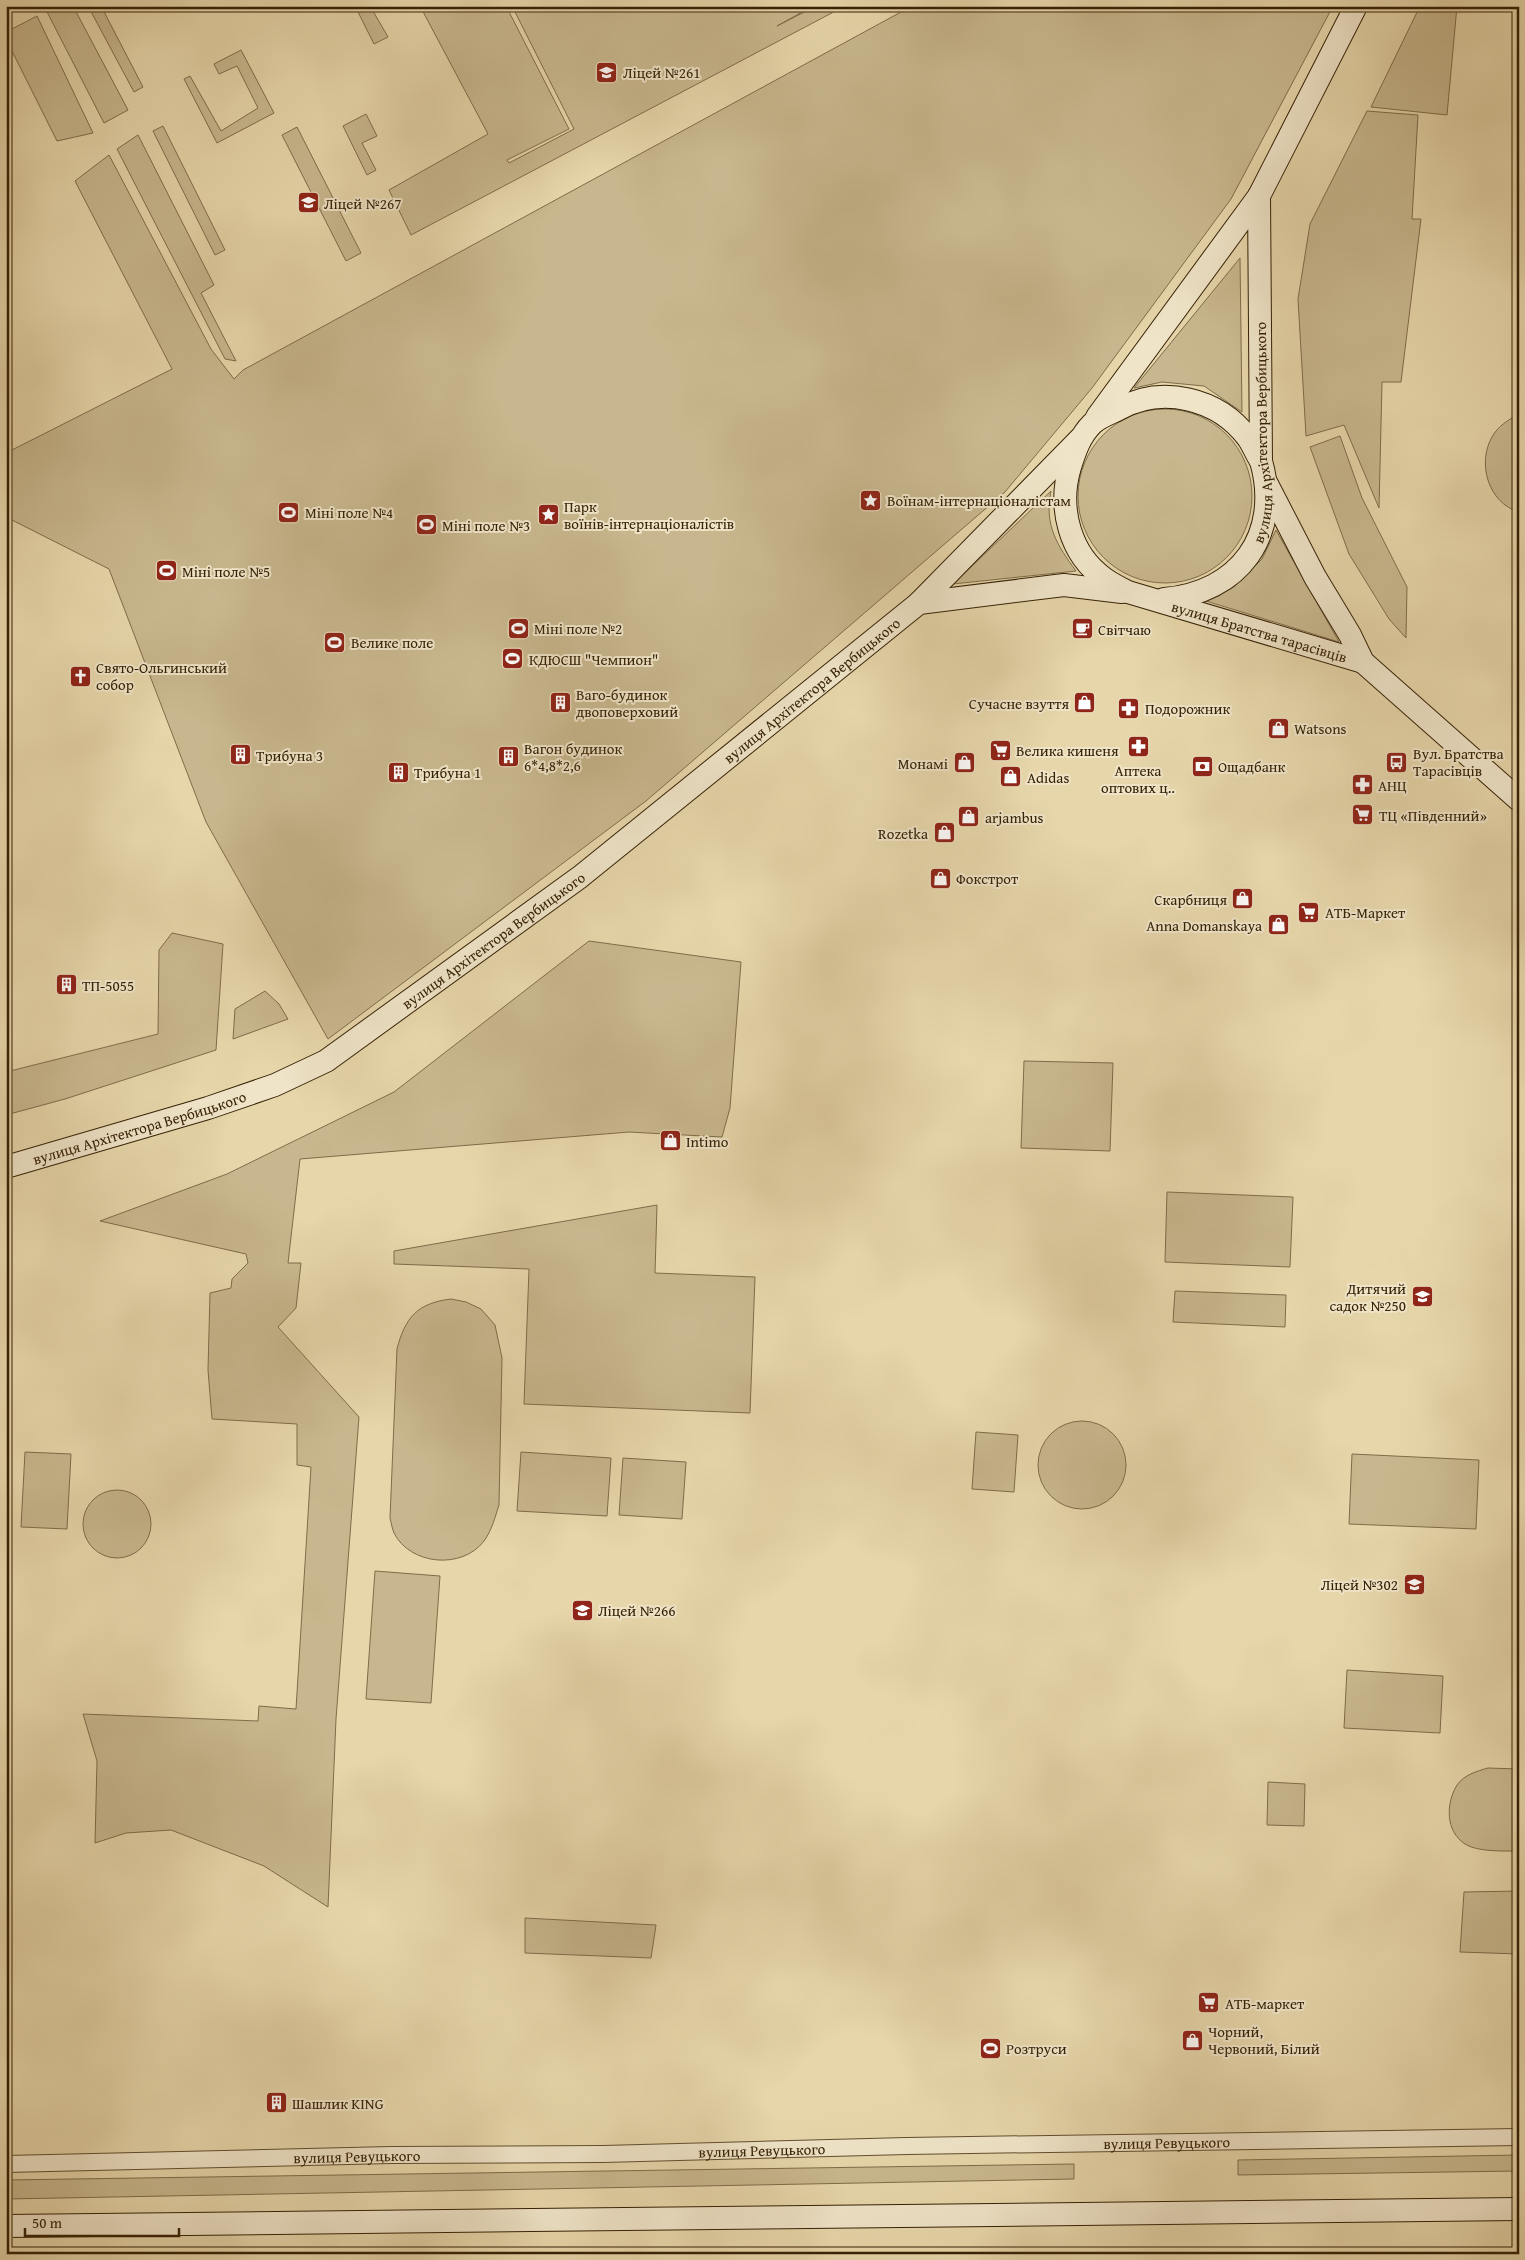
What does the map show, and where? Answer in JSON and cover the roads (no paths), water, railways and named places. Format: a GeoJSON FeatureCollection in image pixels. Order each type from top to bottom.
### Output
{"type":"FeatureCollection","features":[{"type":"Feature","properties":{"kind":"street","name":"вулиця Архітектора Вербицького"},"geometry":{"type":"LineString","coordinates":[[6,1167],[208,1108],[276,1085],[326,1061],[580,877],[918,603],[1087,431],[1259,196],[1356,6]]}},
{"type":"Feature","properties":{"kind":"street","name":"вулиця Архітектора Вербицького"},"geometry":{"type":"LineString","coordinates":[[1155,600],[1186,598],[1213,588],[1237,570],[1255,547],[1265,519],[1267,483],[1261,461],[1259,196]]}},
{"type":"Feature","properties":{"kind":"street"},"geometry":{"type":"LineString","coordinates":[[1128,592],[1104,579],[1085,559],[1071,536],[1065,509],[1065,482],[1087,431],[1130,402],[1156,396],[1182,397],[1208,405],[1230,419],[1248,438],[1261,461]]}},
{"type":"Feature","properties":{"kind":"street","name":"вулиця Братства тарасівців"},"geometry":{"type":"LineString","coordinates":[[1267,483],[1315,577],[1350,635],[1363,662],[1519,800]]}},
{"type":"Feature","properties":{"kind":"street"},"geometry":{"type":"LineString","coordinates":[[918,603],[1064,585],[1128,592]]}},
{"type":"Feature","properties":{"kind":"street","name":"вулиця Братства тарасівців"},"geometry":{"type":"LineString","coordinates":[[1128,592],[1363,662]]}},
{"type":"Feature","properties":{"kind":"street","name":"вулиця Ревуцького"},"geometry":{"type":"LineString","coordinates":[[6,2164],[391,2155],[603,2154],[907,2146],[1519,2138]]}},
{"type":"Feature","properties":{"kind":"street"},"geometry":{"type":"LineString","coordinates":[[6,2226],[1519,2208]]}},
{"type":"Feature","properties":{"kind":"place","name":"Ліцей №261"},"geometry":{"type":"Point","coordinates":[607,72]}},
{"type":"Feature","properties":{"kind":"place","name":"Ліцей №267"},"geometry":{"type":"Point","coordinates":[308,203]}},
{"type":"Feature","properties":{"kind":"place","name":"Воїнам-інтернаціоналістам"},"geometry":{"type":"Point","coordinates":[871,500]}},
{"type":"Feature","properties":{"kind":"place","name":"Міні поле №4"},"geometry":{"type":"Point","coordinates":[289,512]}},
{"type":"Feature","properties":{"kind":"place","name":"Парк воїнів-інтернаціоналістів"},"geometry":{"type":"Point","coordinates":[548,515]}},
{"type":"Feature","properties":{"kind":"place","name":"Міні поле №3"},"geometry":{"type":"Point","coordinates":[426,525]}},
{"type":"Feature","properties":{"kind":"place","name":"Міні поле №5"},"geometry":{"type":"Point","coordinates":[166,571]}},
{"type":"Feature","properties":{"kind":"place","name":"Міні поле №2"},"geometry":{"type":"Point","coordinates":[518,628]}},
{"type":"Feature","properties":{"kind":"place","name":"Світчаю"},"geometry":{"type":"Point","coordinates":[1082,629]}},
{"type":"Feature","properties":{"kind":"place","name":"Велике поле"},"geometry":{"type":"Point","coordinates":[335,642]}},
{"type":"Feature","properties":{"kind":"place","name":"КДЮСШ \"Чемпион\""},"geometry":{"type":"Point","coordinates":[513,659]}},
{"type":"Feature","properties":{"kind":"place","name":"Свято-Ольгинський собор"},"geometry":{"type":"Point","coordinates":[80,676]}},
{"type":"Feature","properties":{"kind":"place","name":"Ваго-будинок двоповерховий"},"geometry":{"type":"Point","coordinates":[560,703]}},
{"type":"Feature","properties":{"kind":"place","name":"Сучасне взуття"},"geometry":{"type":"Point","coordinates":[1085,703]}},
{"type":"Feature","properties":{"kind":"place","name":"Подорожник"},"geometry":{"type":"Point","coordinates":[1129,708]}},
{"type":"Feature","properties":{"kind":"place","name":"Watsons"},"geometry":{"type":"Point","coordinates":[1278,728]}},
{"type":"Feature","properties":{"kind":"place","name":"Аптека оптових ц‥"},"geometry":{"type":"Point","coordinates":[1138,747]}},
{"type":"Feature","properties":{"kind":"place","name":"Велика кишеня"},"geometry":{"type":"Point","coordinates":[1000,750]}},
{"type":"Feature","properties":{"kind":"place","name":"Трибуна 3"},"geometry":{"type":"Point","coordinates":[240,755]}},
{"type":"Feature","properties":{"kind":"place","name":"Вагон будинок 6*4,8*2,6"},"geometry":{"type":"Point","coordinates":[508,757]}},
{"type":"Feature","properties":{"kind":"place","name":"Вул. Братства Тарасівців"},"geometry":{"type":"Point","coordinates":[1397,762]}},
{"type":"Feature","properties":{"kind":"place","name":"Монамі"},"geometry":{"type":"Point","coordinates":[964,763]}},
{"type":"Feature","properties":{"kind":"place","name":"Ощадбанк"},"geometry":{"type":"Point","coordinates":[1202,766]}},
{"type":"Feature","properties":{"kind":"place","name":"Трибуна 1"},"geometry":{"type":"Point","coordinates":[398,772]}},
{"type":"Feature","properties":{"kind":"place","name":"Adidas"},"geometry":{"type":"Point","coordinates":[1011,777]}},
{"type":"Feature","properties":{"kind":"place","name":"АНЦ"},"geometry":{"type":"Point","coordinates":[1362,785]}},
{"type":"Feature","properties":{"kind":"place","name":"ТЦ «Південний»"},"geometry":{"type":"Point","coordinates":[1363,815]}},
{"type":"Feature","properties":{"kind":"place","name":"arjambus"},"geometry":{"type":"Point","coordinates":[969,817]}},
{"type":"Feature","properties":{"kind":"place","name":"Rozetka"},"geometry":{"type":"Point","coordinates":[944,833]}},
{"type":"Feature","properties":{"kind":"place","name":"Фокстрот"},"geometry":{"type":"Point","coordinates":[940,878]}},
{"type":"Feature","properties":{"kind":"place","name":"Скарбниця"},"geometry":{"type":"Point","coordinates":[1243,899]}},
{"type":"Feature","properties":{"kind":"place","name":"АТБ-Маркет"},"geometry":{"type":"Point","coordinates":[1309,912]}},
{"type":"Feature","properties":{"kind":"place","name":"Anna Domanskaya"},"geometry":{"type":"Point","coordinates":[1278,925]}},
{"type":"Feature","properties":{"kind":"place","name":"ТП-5055"},"geometry":{"type":"Point","coordinates":[66,985]}},
{"type":"Feature","properties":{"kind":"place","name":"Intimo"},"geometry":{"type":"Point","coordinates":[670,1141]}},
{"type":"Feature","properties":{"kind":"place","name":"Дитячий садок №250"},"geometry":{"type":"Point","coordinates":[1422,1297]}},
{"type":"Feature","properties":{"kind":"place","name":"Ліцей №302"},"geometry":{"type":"Point","coordinates":[1414,1584]}},
{"type":"Feature","properties":{"kind":"place","name":"Ліцей №266"},"geometry":{"type":"Point","coordinates":[582,1610]}},
{"type":"Feature","properties":{"kind":"place","name":"АТБ-маркет"},"geometry":{"type":"Point","coordinates":[1209,2003]}},
{"type":"Feature","properties":{"kind":"place","name":"Чорний, Червоний, Білий"},"geometry":{"type":"Point","coordinates":[1192,2040]}},
{"type":"Feature","properties":{"kind":"place","name":"Розтруси"},"geometry":{"type":"Point","coordinates":[990,2048]}},
{"type":"Feature","properties":{"kind":"place","name":"Шашлик KING"},"geometry":{"type":"Point","coordinates":[276,2103]}}]}
